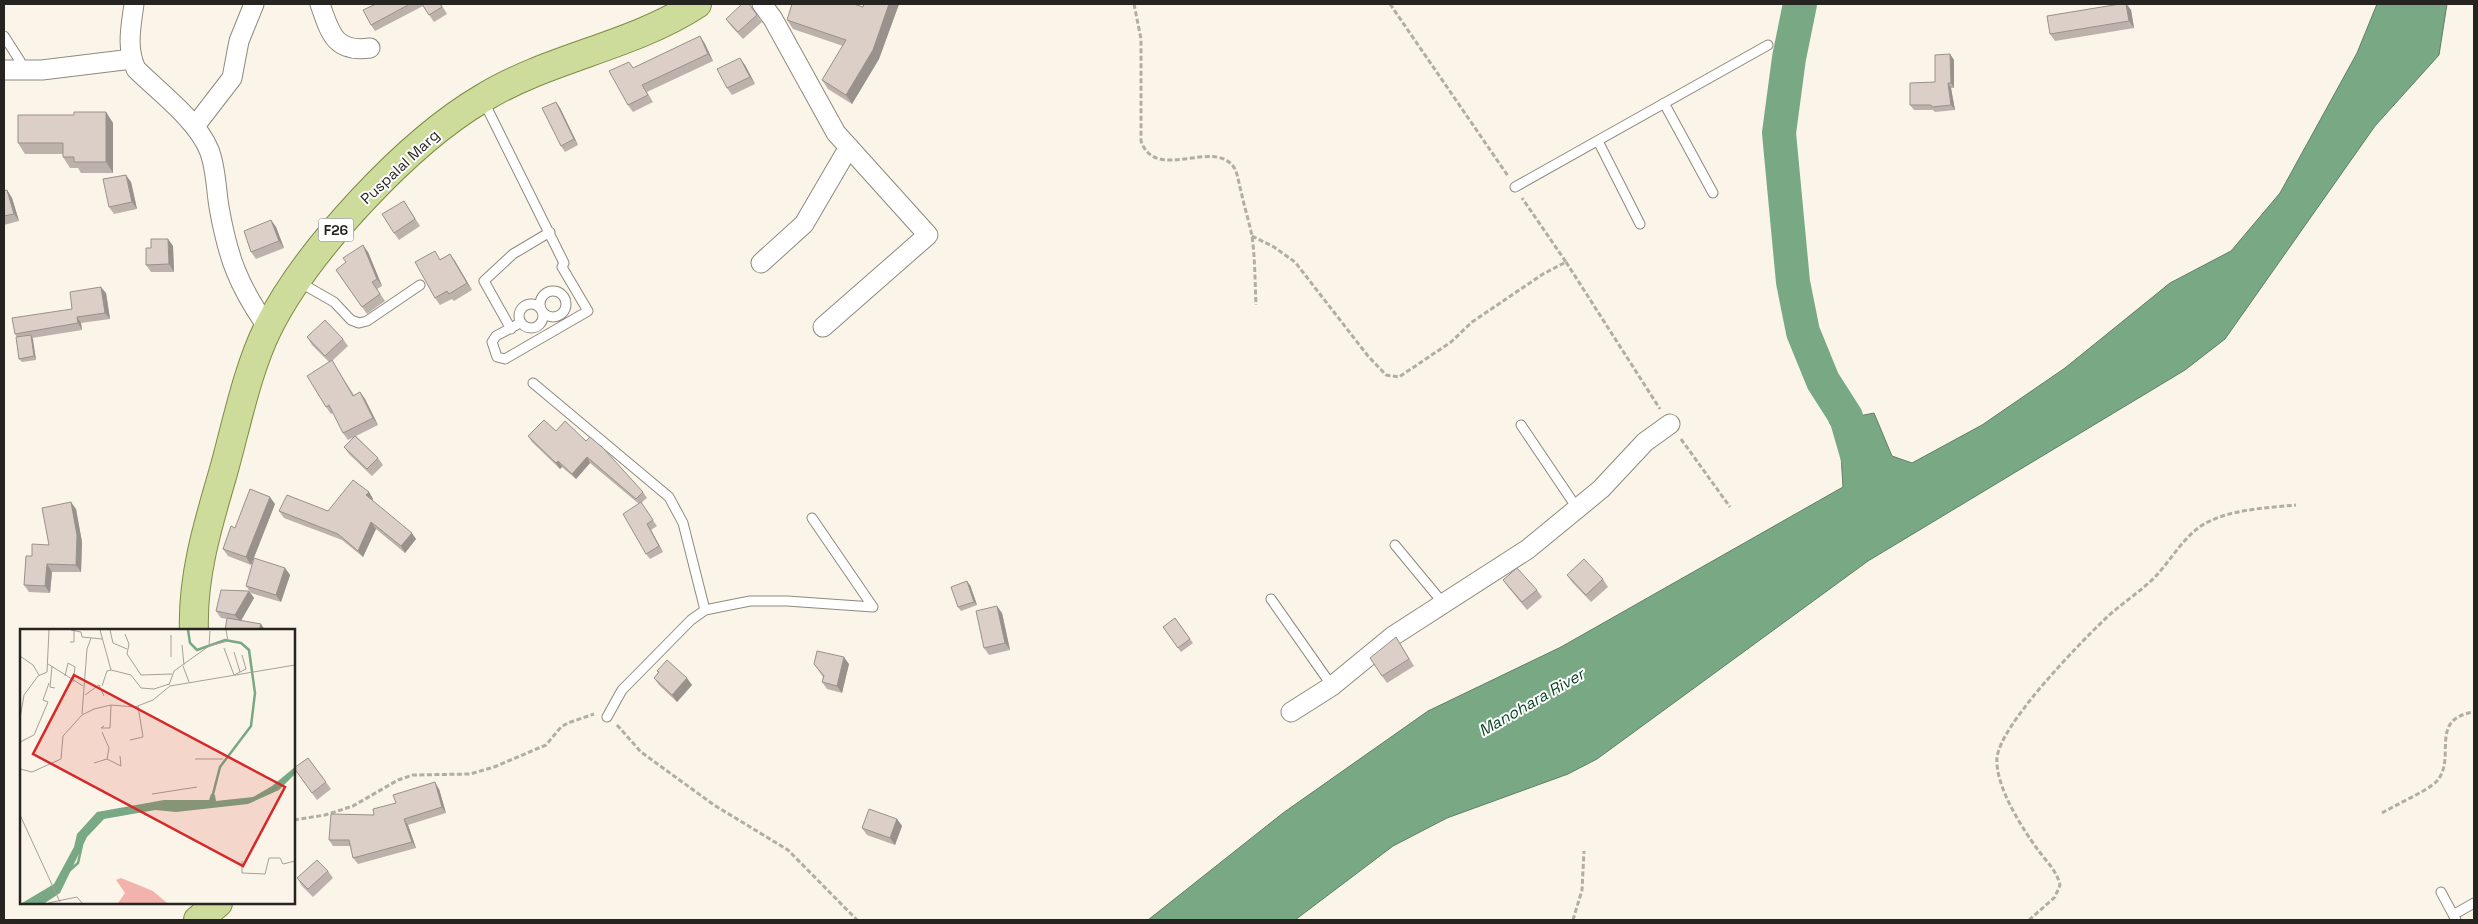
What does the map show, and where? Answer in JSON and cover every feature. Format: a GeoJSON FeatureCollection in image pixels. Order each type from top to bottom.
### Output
{"type":"FeatureCollection","features":[{"type":"Feature","properties":{"kind":"main road","name":"Puspalal Marg"},"geometry":{"type":"LineString","coordinates":[[194,629],[193,611],[204,538],[248,385],[268,328],[297,281],[346,218],[432,134],[482,98],[522,76],[632,38],[678,16],[697,4]]}},
{"type":"Feature","properties":{"kind":"main road"},"geometry":{"type":"LineString","coordinates":[[198,920],[217,904]]}},
{"type":"Feature","properties":{"kind":"street"},"geometry":{"type":"LineString","coordinates":[[134,4],[129,47],[136,69],[195,126],[210,151],[223,228],[234,272],[248,300],[268,328]]}},
{"type":"Feature","properties":{"kind":"street"},"geometry":{"type":"LineString","coordinates":[[195,126],[232,78],[239,41],[254,4]]}},
{"type":"Feature","properties":{"kind":"street"},"geometry":{"type":"LineString","coordinates":[[320,4],[331,34],[338,43],[361,50],[370,48]]}},
{"type":"Feature","properties":{"kind":"street"},"geometry":{"type":"LineString","coordinates":[[762,4],[773,19],[836,133],[928,235],[823,327]]}},
{"type":"Feature","properties":{"kind":"street"},"geometry":{"type":"LineString","coordinates":[[4,70],[42,70],[132,59]]}},
{"type":"Feature","properties":{"kind":"street"},"geometry":{"type":"LineString","coordinates":[[761,263],[804,224],[849,147]]}},
{"type":"Feature","properties":{"kind":"street"},"geometry":{"type":"LineString","coordinates":[[1291,712],[1332,686],[1392,636],[1528,549],[1600,489],[1645,442],[1670,424]]}},
{"type":"Feature","properties":{"kind":"lane"},"geometry":{"type":"LineString","coordinates":[[4,36],[20,61],[23,70]]}},
{"type":"Feature","properties":{"kind":"lane"},"geometry":{"type":"LineString","coordinates":[[1515,187],[1768,46]]}},
{"type":"Feature","properties":{"kind":"lane"},"geometry":{"type":"LineString","coordinates":[[482,98],[550,232],[564,263],[562,267],[588,311],[505,359],[497,357],[492,342],[496,336],[511,329],[520,322]]}},
{"type":"Feature","properties":{"kind":"lane"},"geometry":{"type":"LineString","coordinates":[[1664,103],[1713,193]]}},
{"type":"Feature","properties":{"kind":"lane"},"geometry":{"type":"LineString","coordinates":[[1598,140],[1640,224]]}},
{"type":"Feature","properties":{"kind":"lane"},"geometry":{"type":"LineString","coordinates":[[511,329],[484,281],[513,254],[550,232]]}},
{"type":"Feature","properties":{"kind":"lane"},"geometry":{"type":"LineString","coordinates":[[297,281],[334,302],[351,320],[359,323],[366,321],[420,285]]}},
{"type":"Feature","properties":{"kind":"lane"},"geometry":{"type":"LineString","coordinates":[[525,305],[536,305],[542,310],[543,318],[539,326],[527,328],[520,322],[518,315],[525,305]]}},
{"type":"Feature","properties":{"kind":"lane"},"geometry":{"type":"LineString","coordinates":[[533,383],[670,497],[683,523],[705,610]]}},
{"type":"Feature","properties":{"kind":"lane"},"geometry":{"type":"LineString","coordinates":[[1521,426],[1577,508]]}},
{"type":"Feature","properties":{"kind":"lane"},"geometry":{"type":"LineString","coordinates":[[607,717],[622,690],[691,620],[705,610],[750,601],[787,600],[873,607],[812,518]]}},
{"type":"Feature","properties":{"kind":"lane"},"geometry":{"type":"LineString","coordinates":[[1395,545],[1443,603]]}},
{"type":"Feature","properties":{"kind":"lane"},"geometry":{"type":"LineString","coordinates":[[1271,599],[1332,686]]}},
{"type":"Feature","properties":{"kind":"lane"},"geometry":{"type":"LineString","coordinates":[[2441,892],[2455,918],[2474,903]]}},
{"type":"Feature","properties":{"kind":"path"},"geometry":{"type":"LineString","coordinates":[[1134,4],[1141,39],[1141,141],[1144,150],[1152,157],[1165,160],[1213,157],[1224,159],[1235,168],[1252,236],[1256,305]]}},
{"type":"Feature","properties":{"kind":"path"},"geometry":{"type":"LineString","coordinates":[[1390,4],[1566,262],[1670,424],[1730,507]]}},
{"type":"Feature","properties":{"kind":"path"},"geometry":{"type":"LineString","coordinates":[[1252,236],[1294,262],[1368,356],[1386,374],[1399,377],[1451,342],[1472,322],[1543,274],[1566,262]]}},
{"type":"Feature","properties":{"kind":"path"},"geometry":{"type":"LineString","coordinates":[[2029,920],[2055,897],[2060,885],[2055,873],[2027,834],[2005,793],[1997,765],[1997,756],[2004,737],[2054,674],[2104,620],[2154,577],[2201,526],[2220,517],[2247,511],[2296,505]]}},
{"type":"Feature","properties":{"kind":"path"},"geometry":{"type":"LineString","coordinates":[[2382,813],[2436,782],[2444,767],[2446,732],[2450,724],[2463,714],[2474,712]]}},
{"type":"Feature","properties":{"kind":"path"},"geometry":{"type":"LineString","coordinates":[[295,820],[353,806],[398,780],[413,775],[470,774],[494,767],[546,745],[568,723],[596,714],[607,717],[617,725],[641,752],[714,805],[788,850],[857,920]]}},
{"type":"Feature","properties":{"kind":"path"},"geometry":{"type":"LineString","coordinates":[[1573,920],[1582,890],[1584,851]]}},
{"type":"Feature","properties":{"kind":"water","name":"Manohara River"},"geometry":{"type":"Polygon","coordinates":[[[2377,4],[2447,4],[2439,55],[2375,126],[2225,339],[2185,370],[1868,561],[1597,759],[1568,774],[1447,818],[1393,846],[1295,920],[1148,920],[1283,813],[1428,711],[1561,647],[1843,487],[1840,439],[1829,422],[1874,413],[1892,456],[1912,463],[1982,425],[2065,368],[2170,283],[2231,251],[2280,193],[2357,53],[2377,4]]]}},
{"type":"Feature","properties":{"kind":"building"},"geometry":{"type":"Polygon","coordinates":[[[376,4],[410,4],[371,25],[363,10],[376,4]]]}},
{"type":"Feature","properties":{"kind":"building"},"geometry":{"type":"Polygon","coordinates":[[[422,4],[440,4],[442,7],[429,15],[422,4]]]}},
{"type":"Feature","properties":{"kind":"building"},"geometry":{"type":"Polygon","coordinates":[[[742,4],[749,4],[757,15],[738,32],[726,19],[742,4]]]}},
{"type":"Feature","properties":{"kind":"building"},"geometry":{"type":"Polygon","coordinates":[[[792,4],[854,4],[863,7],[864,4],[889,4],[873,50],[846,95],[822,80],[846,40],[787,20],[792,4]]]}},
{"type":"Feature","properties":{"kind":"building"},"geometry":{"type":"Polygon","coordinates":[[[2126,4],[2129,21],[2050,34],[2047,16],[2126,4]]]}},
{"type":"Feature","properties":{"kind":"building"},"geometry":{"type":"Polygon","coordinates":[[[700,36],[708,54],[642,85],[648,95],[628,105],[609,71],[629,62],[633,68],[700,36]]]}},
{"type":"Feature","properties":{"kind":"building"},"geometry":{"type":"Polygon","coordinates":[[[1950,54],[1951,83],[1948,83],[1951,105],[1932,107],[1931,105],[1910,105],[1910,83],[1935,82],[1935,55],[1950,54]]]}},
{"type":"Feature","properties":{"kind":"building"},"geometry":{"type":"Polygon","coordinates":[[[740,58],[750,77],[727,88],[717,69],[740,58]]]}},
{"type":"Feature","properties":{"kind":"building"},"geometry":{"type":"Polygon","coordinates":[[[556,102],[574,139],[561,146],[542,108],[556,102]]]}},
{"type":"Feature","properties":{"kind":"building"},"geometry":{"type":"Polygon","coordinates":[[[74,112],[106,112],[106,162],[74,162],[74,157],[63,157],[63,143],[18,143],[18,115],[74,115],[74,112]]]}},
{"type":"Feature","properties":{"kind":"building"},"geometry":{"type":"Polygon","coordinates":[[[126,175],[132,202],[109,207],[103,179],[126,175]]]}},
{"type":"Feature","properties":{"kind":"building"},"geometry":{"type":"Polygon","coordinates":[[[7,190],[14,214],[4,216],[4,191],[7,190]]]}},
{"type":"Feature","properties":{"kind":"building"},"geometry":{"type":"Polygon","coordinates":[[[404,201],[415,219],[394,233],[382,214],[404,201]]]}},
{"type":"Feature","properties":{"kind":"building"},"geometry":{"type":"Polygon","coordinates":[[[271,220],[279,241],[251,252],[244,231],[271,220]]]}},
{"type":"Feature","properties":{"kind":"building"},"geometry":{"type":"Polygon","coordinates":[[[151,239],[168,239],[169,264],[146,265],[146,248],[151,248],[151,239]]]}},
{"type":"Feature","properties":{"kind":"building"},"geometry":{"type":"Polygon","coordinates":[[[363,245],[377,279],[372,282],[380,294],[362,307],[336,270],[346,262],[343,258],[363,245]]]}},
{"type":"Feature","properties":{"kind":"building"},"geometry":{"type":"Polygon","coordinates":[[[435,251],[440,260],[450,254],[467,283],[449,294],[447,291],[435,298],[415,262],[435,251]]]}},
{"type":"Feature","properties":{"kind":"building"},"geometry":{"type":"Polygon","coordinates":[[[101,287],[105,313],[77,317],[78,323],[15,334],[12,318],[72,309],[70,292],[101,287]]]}},
{"type":"Feature","properties":{"kind":"building"},"geometry":{"type":"Polygon","coordinates":[[[325,320],[343,339],[325,356],[307,337],[325,320]]]}},
{"type":"Feature","properties":{"kind":"building"},"geometry":{"type":"Polygon","coordinates":[[[31,335],[34,356],[19,359],[16,337],[31,335]]]}},
{"type":"Feature","properties":{"kind":"building"},"geometry":{"type":"Polygon","coordinates":[[[332,360],[353,396],[360,392],[373,418],[343,433],[329,405],[326,407],[307,376],[332,360]]]}},
{"type":"Feature","properties":{"kind":"building"},"geometry":{"type":"Polygon","coordinates":[[[544,420],[556,431],[565,421],[586,441],[590,437],[603,448],[643,492],[636,499],[587,457],[572,474],[558,461],[556,463],[528,436],[544,420]]]}},
{"type":"Feature","properties":{"kind":"building"},"geometry":{"type":"Polygon","coordinates":[[[355,436],[378,458],[367,469],[344,447],[355,436]]]}},
{"type":"Feature","properties":{"kind":"building"},"geometry":{"type":"Polygon","coordinates":[[[353,480],[369,492],[366,495],[412,533],[401,546],[371,522],[358,551],[338,534],[279,511],[287,495],[328,511],[353,480]]]}},
{"type":"Feature","properties":{"kind":"building"},"geometry":{"type":"Polygon","coordinates":[[[250,489],[270,497],[246,557],[223,549],[231,526],[235,528],[250,489]]]}},
{"type":"Feature","properties":{"kind":"building"},"geometry":{"type":"Polygon","coordinates":[[[71,502],[77,535],[76,565],[47,564],[45,586],[24,585],[26,556],[32,556],[32,544],[49,545],[42,508],[71,502]]]}},
{"type":"Feature","properties":{"kind":"building"},"geometry":{"type":"Polygon","coordinates":[[[641,502],[653,520],[647,524],[659,546],[646,554],[623,514],[641,502]]]}},
{"type":"Feature","properties":{"kind":"building"},"geometry":{"type":"Polygon","coordinates":[[[254,558],[285,568],[276,595],[246,586],[254,558]]]}},
{"type":"Feature","properties":{"kind":"building"},"geometry":{"type":"Polygon","coordinates":[[[1584,559],[1603,579],[1586,595],[1567,575],[1584,559]]]}},
{"type":"Feature","properties":{"kind":"building"},"geometry":{"type":"Polygon","coordinates":[[[1517,568],[1537,590],[1522,602],[1503,580],[1517,568]]]}},
{"type":"Feature","properties":{"kind":"building"},"geometry":{"type":"Polygon","coordinates":[[[967,581],[974,602],[958,607],[951,587],[967,581]]]}},
{"type":"Feature","properties":{"kind":"building"},"geometry":{"type":"Polygon","coordinates":[[[221,590],[249,591],[235,615],[216,611],[221,590]]]}},
{"type":"Feature","properties":{"kind":"building"},"geometry":{"type":"Polygon","coordinates":[[[997,606],[1005,643],[984,648],[976,611],[997,606]]]}},
{"type":"Feature","properties":{"kind":"building"},"geometry":{"type":"Polygon","coordinates":[[[227,618],[261,624],[259,629],[225,629],[227,618]]]}},
{"type":"Feature","properties":{"kind":"building"},"geometry":{"type":"Polygon","coordinates":[[[1175,618],[1190,639],[1178,648],[1163,627],[1175,618]]]}},
{"type":"Feature","properties":{"kind":"building"},"geometry":{"type":"Polygon","coordinates":[[[1396,637],[1409,659],[1382,676],[1370,658],[1396,637]]]}},
{"type":"Feature","properties":{"kind":"building"},"geometry":{"type":"Polygon","coordinates":[[[817,651],[844,657],[837,686],[822,682],[824,676],[814,664],[817,651]]]}},
{"type":"Feature","properties":{"kind":"building"},"geometry":{"type":"Polygon","coordinates":[[[667,660],[687,678],[672,695],[654,678],[659,672],[657,671],[667,660]]]}},
{"type":"Feature","properties":{"kind":"building"},"geometry":{"type":"Polygon","coordinates":[[[308,758],[326,782],[312,793],[295,767],[308,758]]]}},
{"type":"Feature","properties":{"kind":"building"},"geometry":{"type":"Polygon","coordinates":[[[435,782],[442,807],[404,819],[412,842],[353,858],[349,840],[329,840],[331,814],[374,815],[373,809],[396,803],[393,795],[435,782]]]}},
{"type":"Feature","properties":{"kind":"building"},"geometry":{"type":"Polygon","coordinates":[[[869,809],[897,819],[890,838],[862,828],[869,809]]]}},
{"type":"Feature","properties":{"kind":"building"},"geometry":{"type":"Polygon","coordinates":[[[317,860],[328,871],[308,889],[297,878],[317,860]]]}},
{"type":"Feature","properties":{"kind":"waterway"},"geometry":{"type":"LineString","coordinates":[[1800,4],[1789,58],[1779,133],[1793,282],[1803,332],[1823,381],[1846,417],[1859,462]]}}]}
